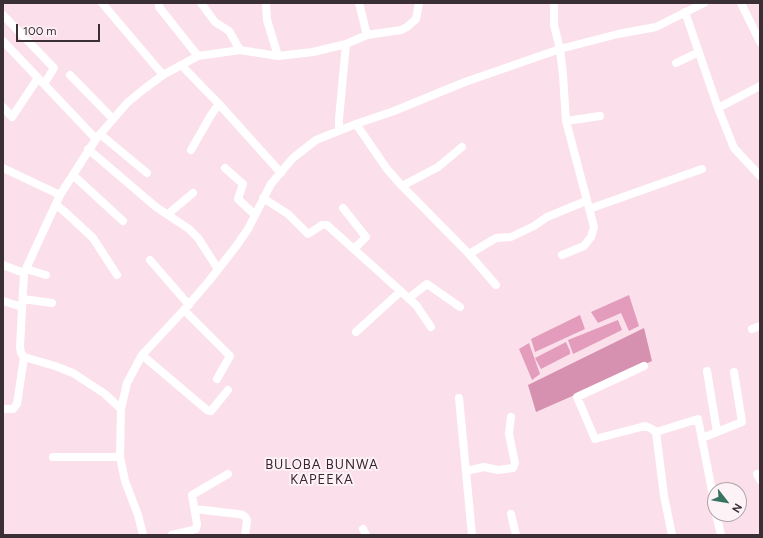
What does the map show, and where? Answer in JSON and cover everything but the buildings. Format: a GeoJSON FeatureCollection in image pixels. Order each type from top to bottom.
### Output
{"type":"FeatureCollection","features":[{"type":"Feature","properties":{"kind":"street"},"geometry":{"type":"LineString","coordinates":[[102,3],[164,75]]}},
{"type":"Feature","properties":{"kind":"street"},"geometry":{"type":"LineString","coordinates":[[159,3],[159,7],[198,56]]}},
{"type":"Feature","properties":{"kind":"street"},"geometry":{"type":"LineString","coordinates":[[201,3],[215,22],[229,31],[240,50]]}},
{"type":"Feature","properties":{"kind":"street"},"geometry":{"type":"LineString","coordinates":[[266,3],[268,20],[278,56]]}},
{"type":"Feature","properties":{"kind":"street"},"geometry":{"type":"LineString","coordinates":[[359,3],[367,35]]}},
{"type":"Feature","properties":{"kind":"street"},"geometry":{"type":"LineString","coordinates":[[3,409],[13,409],[17,404],[24,357],[21,353],[20,347],[25,271],[60,195],[88,150],[127,103],[164,75],[198,56],[240,50],[278,56],[313,52],[346,44],[367,35],[401,30],[407,27],[416,18],[419,3]]}},
{"type":"Feature","properties":{"kind":"street"},"geometry":{"type":"LineString","coordinates":[[554,3],[554,25],[560,49],[566,121],[594,227],[591,237],[584,246],[562,254]]}},
{"type":"Feature","properties":{"kind":"street"},"geometry":{"type":"LineString","coordinates":[[143,535],[138,516],[125,481],[120,457],[120,409],[127,383],[142,355],[187,308],[248,230],[271,184],[294,158],[316,140],[339,130],[394,111],[465,82],[560,49],[618,34],[656,27],[704,3]]}},
{"type":"Feature","properties":{"kind":"street"},"geometry":{"type":"LineString","coordinates":[[741,3],[760,42]]}},
{"type":"Feature","properties":{"kind":"street"},"geometry":{"type":"LineString","coordinates":[[685,12],[718,108],[734,148],[760,176]]}},
{"type":"Feature","properties":{"kind":"street"},"geometry":{"type":"LineString","coordinates":[[3,14],[54,68],[41,81],[12,117],[3,107]]}},
{"type":"Feature","properties":{"kind":"street"},"geometry":{"type":"LineString","coordinates":[[3,40],[41,81],[98,137],[147,173]]}},
{"type":"Feature","properties":{"kind":"street"},"geometry":{"type":"LineString","coordinates":[[339,130],[346,44]]}},
{"type":"Feature","properties":{"kind":"street"},"geometry":{"type":"LineString","coordinates":[[676,63],[699,52]]}},
{"type":"Feature","properties":{"kind":"street"},"geometry":{"type":"LineString","coordinates":[[181,65],[219,104],[281,173]]}},
{"type":"Feature","properties":{"kind":"street"},"geometry":{"type":"LineString","coordinates":[[70,75],[113,119]]}},
{"type":"Feature","properties":{"kind":"street"},"geometry":{"type":"LineString","coordinates":[[718,108],[760,86]]}},
{"type":"Feature","properties":{"kind":"street"},"geometry":{"type":"LineString","coordinates":[[191,150],[219,104]]}},
{"type":"Feature","properties":{"kind":"street"},"geometry":{"type":"LineString","coordinates":[[566,121],[600,116]]}},
{"type":"Feature","properties":{"kind":"street"},"geometry":{"type":"LineString","coordinates":[[356,124],[387,169],[469,254],[496,285]]}},
{"type":"Feature","properties":{"kind":"street"},"geometry":{"type":"LineString","coordinates":[[402,186],[438,168],[462,147]]}},
{"type":"Feature","properties":{"kind":"street"},"geometry":{"type":"LineString","coordinates":[[88,150],[156,207],[189,229],[198,238],[218,269]]}},
{"type":"Feature","properties":{"kind":"street"},"geometry":{"type":"LineString","coordinates":[[3,168],[60,195]]}},
{"type":"Feature","properties":{"kind":"street"},"geometry":{"type":"LineString","coordinates":[[225,168],[243,184],[238,199],[256,215]]}},
{"type":"Feature","properties":{"kind":"street"},"geometry":{"type":"LineString","coordinates":[[469,254],[496,238],[511,237],[534,226],[547,217],[702,169]]}},
{"type":"Feature","properties":{"kind":"street"},"geometry":{"type":"LineString","coordinates":[[73,175],[123,221]]}},
{"type":"Feature","properties":{"kind":"street"},"geometry":{"type":"LineString","coordinates":[[168,214],[193,193]]}},
{"type":"Feature","properties":{"kind":"street"},"geometry":{"type":"LineString","coordinates":[[263,198],[288,214],[308,234],[322,225],[327,226],[409,298],[432,327]]}},
{"type":"Feature","properties":{"kind":"street"},"geometry":{"type":"LineString","coordinates":[[56,205],[64,210],[93,238],[117,275]]}},
{"type":"Feature","properties":{"kind":"street"},"geometry":{"type":"LineString","coordinates":[[343,208],[366,237],[354,249]]}},
{"type":"Feature","properties":{"kind":"street"},"geometry":{"type":"LineString","coordinates":[[150,260],[187,308],[230,356],[217,379]]}},
{"type":"Feature","properties":{"kind":"street"},"geometry":{"type":"LineString","coordinates":[[3,265],[46,275]]}},
{"type":"Feature","properties":{"kind":"street"},"geometry":{"type":"LineString","coordinates":[[409,298],[427,284],[460,307]]}},
{"type":"Feature","properties":{"kind":"street"},"geometry":{"type":"LineString","coordinates":[[356,332],[401,291]]}},
{"type":"Feature","properties":{"kind":"street"},"geometry":{"type":"LineString","coordinates":[[3,301],[22,303],[52,303]]}},
{"type":"Feature","properties":{"kind":"street"},"geometry":{"type":"LineString","coordinates":[[752,329],[760,326]]}},
{"type":"Feature","properties":{"kind":"street"},"geometry":{"type":"LineString","coordinates":[[142,355],[207,410],[211,411],[228,390]]}},
{"type":"Feature","properties":{"kind":"street"},"geometry":{"type":"LineString","coordinates":[[24,357],[73,373],[105,394],[120,409]]}},
{"type":"Feature","properties":{"kind":"street"},"geometry":{"type":"LineString","coordinates":[[644,366],[577,397],[595,439],[645,426],[656,432],[664,496],[672,535]]}},
{"type":"Feature","properties":{"kind":"street"},"geometry":{"type":"LineString","coordinates":[[707,371],[717,432]]}},
{"type":"Feature","properties":{"kind":"street"},"geometry":{"type":"LineString","coordinates":[[702,438],[742,422],[734,372]]}},
{"type":"Feature","properties":{"kind":"street"},"geometry":{"type":"LineString","coordinates":[[459,398],[472,535]]}},
{"type":"Feature","properties":{"kind":"street"},"geometry":{"type":"LineString","coordinates":[[466,471],[484,467],[498,470],[513,468],[515,463],[509,434],[511,417]]}},
{"type":"Feature","properties":{"kind":"street"},"geometry":{"type":"LineString","coordinates":[[656,432],[698,419],[710,482]]}},
{"type":"Feature","properties":{"kind":"street"},"geometry":{"type":"LineString","coordinates":[[53,457],[120,457]]}},
{"type":"Feature","properties":{"kind":"street"},"geometry":{"type":"LineString","coordinates":[[172,535],[196,529],[197,524],[192,495],[228,474]]}},
{"type":"Feature","properties":{"kind":"street"},"geometry":{"type":"LineString","coordinates":[[195,509],[238,514],[243,516],[247,521],[245,535]]}},
{"type":"Feature","properties":{"kind":"street"},"geometry":{"type":"LineString","coordinates":[[511,514],[516,535]]}},
{"type":"Feature","properties":{"kind":"street"},"geometry":{"type":"LineString","coordinates":[[718,522],[720,535]]}},
{"type":"Feature","properties":{"kind":"shaded area"},"geometry":{"type":"Polygon","coordinates":[[[629,295],[639,326],[629,331],[621,313],[598,323],[591,312],[629,295]]]}},
{"type":"Feature","properties":{"kind":"shaded area"},"geometry":{"type":"Polygon","coordinates":[[[580,315],[585,329],[535,352],[531,339],[580,315]]]}},
{"type":"Feature","properties":{"kind":"shaded area"},"geometry":{"type":"Polygon","coordinates":[[[618,320],[622,330],[573,354],[568,340],[618,320]]]}},
{"type":"Feature","properties":{"kind":"shaded area"},"geometry":{"type":"Polygon","coordinates":[[[644,328],[652,361],[536,412],[528,385],[644,328]]]}},
{"type":"Feature","properties":{"kind":"shaded area"},"geometry":{"type":"Polygon","coordinates":[[[566,342],[570,354],[541,369],[535,358],[566,342]]]}},
{"type":"Feature","properties":{"kind":"shaded area"},"geometry":{"type":"Polygon","coordinates":[[[529,343],[540,374],[532,380],[519,349],[529,343]]]}},
{"type":"Feature","properties":{"kind":"district","name":"BULOBA BUNWA KAPEEKA"},"geometry":{"type":"Point","coordinates":[322,472]}}]}
